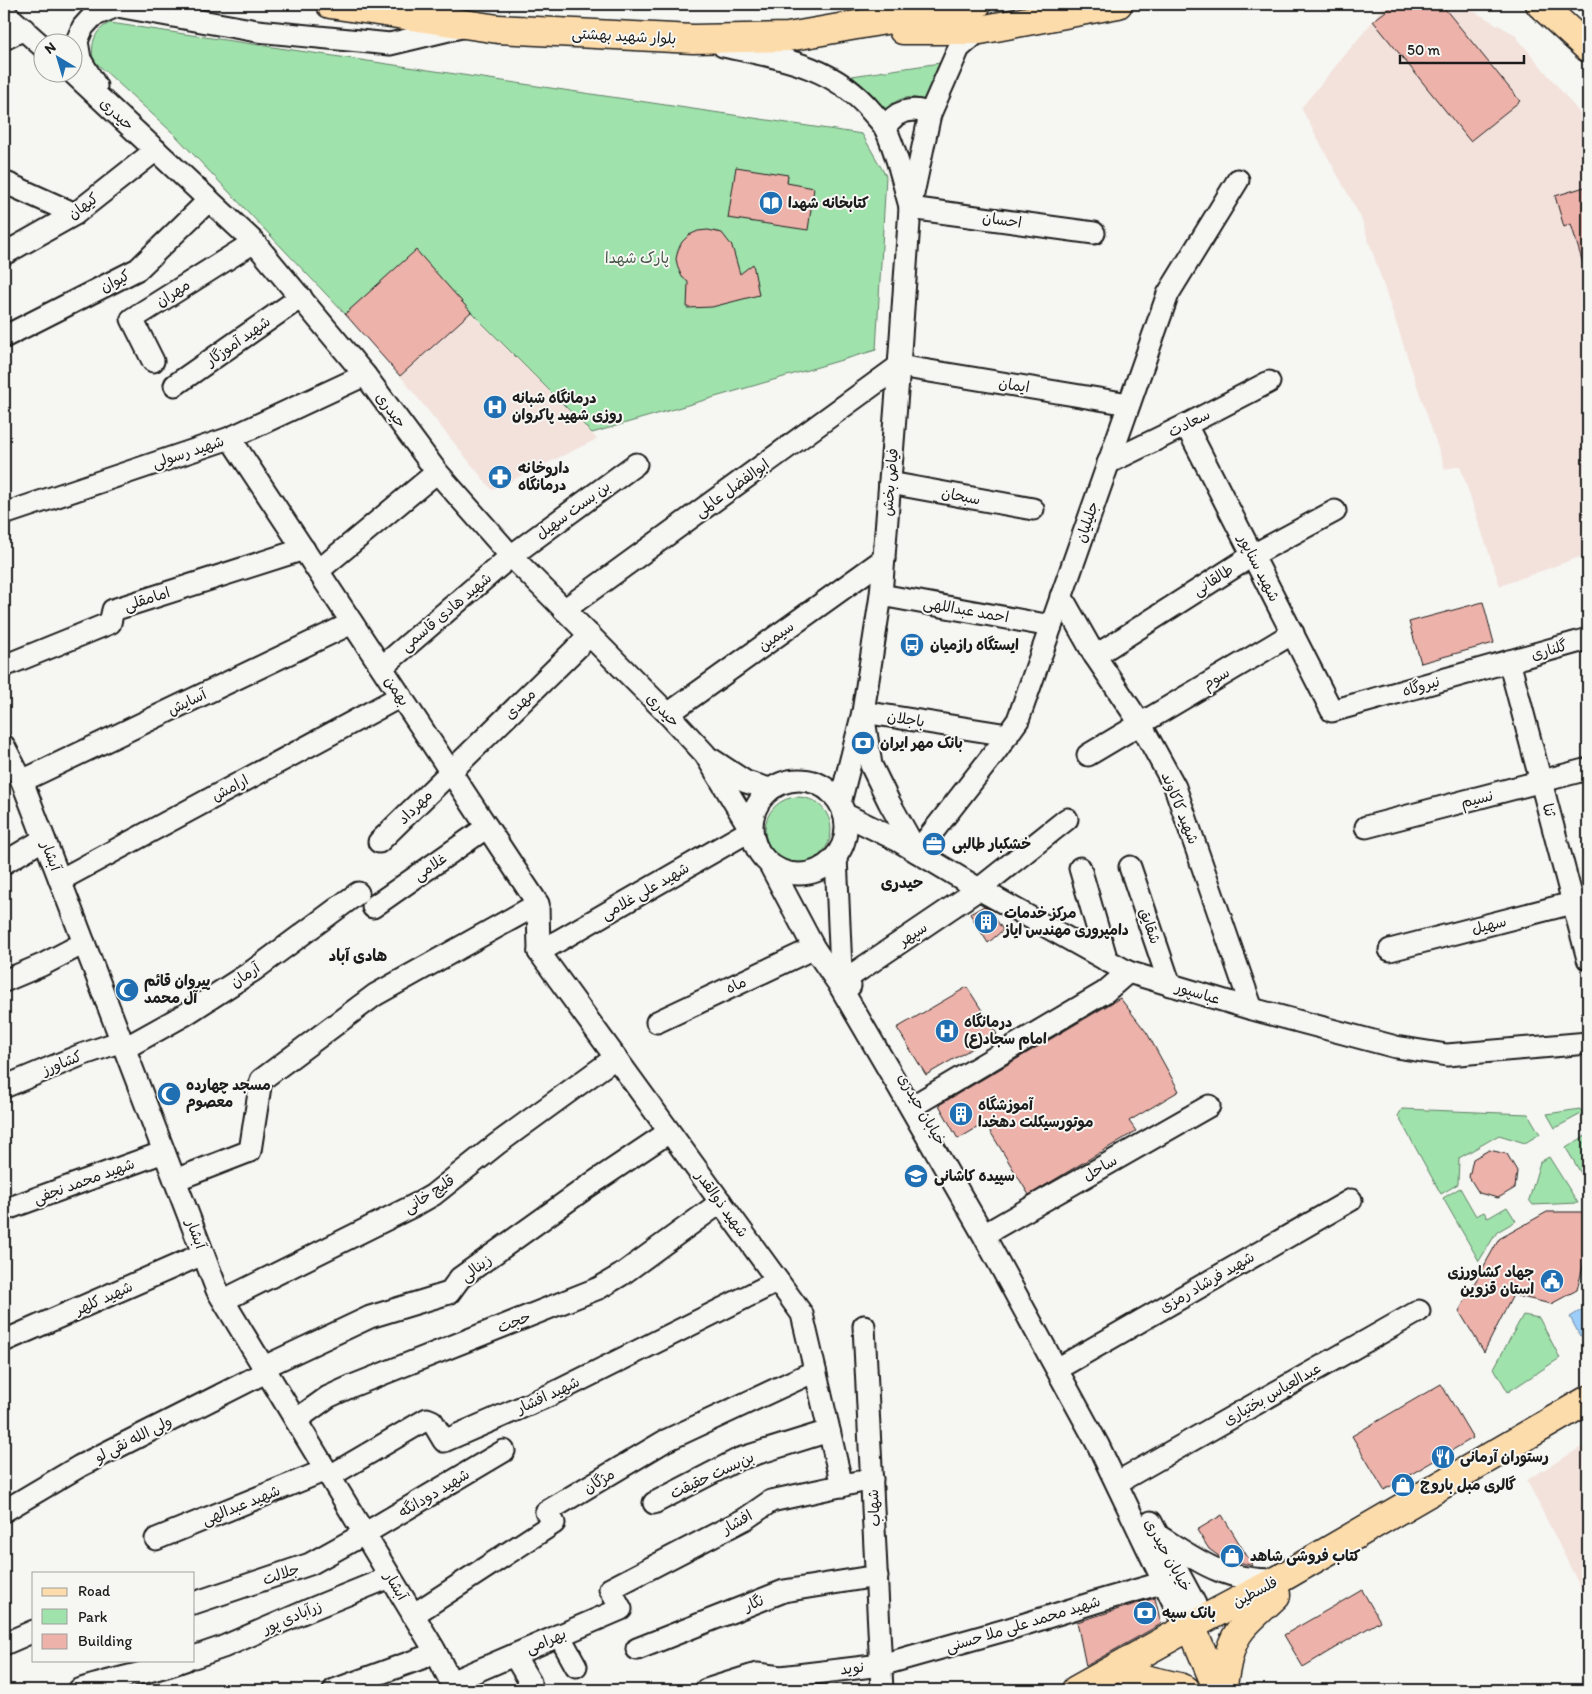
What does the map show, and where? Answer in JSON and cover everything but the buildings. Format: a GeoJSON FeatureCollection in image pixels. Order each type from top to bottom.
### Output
{"type":"FeatureCollection","features":[{"type":"Feature","properties":{"kind":"main road","name":"بلوار شهید بهشتی"},"geometry":{"type":"LineString","coordinates":[[336,4],[506,30],[693,40],[788,37],[917,15],[978,17]]}},
{"type":"Feature","properties":{"kind":"main road"},"geometry":{"type":"LineString","coordinates":[[831,30],[1118,4]]}},
{"type":"Feature","properties":{"kind":"main road"},"geometry":{"type":"LineString","coordinates":[[1540,4],[1588,48]]}},
{"type":"Feature","properties":{"kind":"main road","name":"فلسطین"},"geometry":{"type":"LineString","coordinates":[[1277,1588],[1588,1400]]}},
{"type":"Feature","properties":{"kind":"main road","name":"فلسطین"},"geometry":{"type":"LineString","coordinates":[[1076,1690],[1194,1633],[1588,1414]]}},
{"type":"Feature","properties":{"kind":"main road"},"geometry":{"type":"LineString","coordinates":[[1222,1690],[1227,1661],[1241,1628],[1277,1588]]}},
{"type":"Feature","properties":{"kind":"main road"},"geometry":{"type":"LineString","coordinates":[[1194,1633],[1218,1690]]}},
{"type":"Feature","properties":{"kind":"main road","name":"فلسطین"},"geometry":{"type":"LineString","coordinates":[[1105,1690],[1131,1676],[1194,1633]]}},
{"type":"Feature","properties":{"kind":"main road"},"geometry":{"type":"LineString","coordinates":[[1131,1676],[1186,1690]]}},
{"type":"Feature","properties":{"kind":"street"},"geometry":{"type":"LineString","coordinates":[[114,110],[91,79],[80,59],[77,41],[83,27],[93,16],[117,6],[257,31],[390,44],[468,25]]}},
{"type":"Feature","properties":{"kind":"street"},"geometry":{"type":"LineString","coordinates":[[4,12],[32,37]]}},
{"type":"Feature","properties":{"kind":"street"},"geometry":{"type":"LineString","coordinates":[[910,208],[930,114],[959,48],[978,17]]}},
{"type":"Feature","properties":{"kind":"street"},"geometry":{"type":"LineString","coordinates":[[4,39],[24,30]]}},
{"type":"Feature","properties":{"kind":"street"},"geometry":{"type":"LineString","coordinates":[[693,40],[791,60],[835,79],[861,98],[885,128],[896,154],[910,208]]}},
{"type":"Feature","properties":{"kind":"street","name":"حیدری"},"geometry":{"type":"LineString","coordinates":[[82,81],[254,242],[365,375],[437,472],[511,556],[668,714],[705,754]]}},
{"type":"Feature","properties":{"kind":"street"},"geometry":{"type":"LineString","coordinates":[[885,128],[894,116],[908,110],[923,111],[930,114]]}},
{"type":"Feature","properties":{"kind":"street","name":"کیهان"},"geometry":{"type":"LineString","coordinates":[[4,254],[75,214],[156,150]]}},
{"type":"Feature","properties":{"kind":"street","name":"جلیلیان"},"geometry":{"type":"LineString","coordinates":[[917,852],[1018,720],[1168,294],[1238,180]]}},
{"type":"Feature","properties":{"kind":"street"},"geometry":{"type":"LineString","coordinates":[[4,182],[75,214]]}},
{"type":"Feature","properties":{"kind":"street","name":"کیوان"},"geometry":{"type":"LineString","coordinates":[[4,337],[138,269],[209,200]]}},
{"type":"Feature","properties":{"kind":"street","name":"احسان"},"geometry":{"type":"LineString","coordinates":[[910,208],[1094,233]]}},
{"type":"Feature","properties":{"kind":"street","name":"فیاض بخش"},"geometry":{"type":"LineString","coordinates":[[842,808],[851,754],[863,712],[881,595],[910,208]]}},
{"type":"Feature","properties":{"kind":"street","name":"مهران"},"geometry":{"type":"LineString","coordinates":[[153,361],[132,319],[254,242]]}},
{"type":"Feature","properties":{"kind":"street","name":"شهید آموزگار"},"geometry":{"type":"LineString","coordinates":[[175,384],[301,297]]}},
{"type":"Feature","properties":{"kind":"street","name":"ایمان"},"geometry":{"type":"LineString","coordinates":[[899,366],[1129,404]]}},
{"type":"Feature","properties":{"kind":"street","name":"ابوالفضل عالمی"},"geometry":{"type":"LineString","coordinates":[[564,610],[899,366]]}},
{"type":"Feature","properties":{"kind":"street","name":"شهید رسولی"},"geometry":{"type":"LineString","coordinates":[[4,514],[230,438],[365,375]]}},
{"type":"Feature","properties":{"kind":"street","name":"سعادت"},"geometry":{"type":"LineString","coordinates":[[1108,463],[1269,382]]}},
{"type":"Feature","properties":{"kind":"street","name":"شهید سناپور"},"geometry":{"type":"LineString","coordinates":[[1186,425],[1332,711]]}},
{"type":"Feature","properties":{"kind":"street","name":"بهمن"},"geometry":{"type":"LineString","coordinates":[[230,438],[538,904]]}},
{"type":"Feature","properties":{"kind":"street","name":"بن بست سهیل"},"geometry":{"type":"LineString","coordinates":[[511,556],[636,464]]}},
{"type":"Feature","properties":{"kind":"street"},"geometry":{"type":"LineString","coordinates":[[318,571],[437,472]]}},
{"type":"Feature","properties":{"kind":"street","name":"سبحان"},"geometry":{"type":"LineString","coordinates":[[890,483],[1032,510]]}},
{"type":"Feature","properties":{"kind":"street","name":"طالقانی"},"geometry":{"type":"LineString","coordinates":[[1095,656],[1252,555],[1335,511]]}},
{"type":"Feature","properties":{"kind":"street","name":"امامقلی"},"geometry":{"type":"LineString","coordinates":[[4,666],[110,623],[113,610],[304,549]]}},
{"type":"Feature","properties":{"kind":"street","name":"شهید هادی قاسمی"},"geometry":{"type":"LineString","coordinates":[[382,667],[511,556]]}},
{"type":"Feature","properties":{"kind":"street","name":"سیمین"},"geometry":{"type":"LineString","coordinates":[[668,714],[884,558]]}},
{"type":"Feature","properties":{"kind":"street","name":"احمد عبداللهی"},"geometry":{"type":"LineString","coordinates":[[881,595],[1051,626]]}},
{"type":"Feature","properties":{"kind":"street","name":"شهید کاکاوند"},"geometry":{"type":"LineString","coordinates":[[1062,596],[1095,656],[1140,723],[1175,787],[1252,1009]]}},
{"type":"Feature","properties":{"kind":"street","name":"آسایش"},"geometry":{"type":"LineString","coordinates":[[22,781],[352,623]]}},
{"type":"Feature","properties":{"kind":"street","name":"سوم"},"geometry":{"type":"LineString","coordinates":[[1088,755],[1292,633]]}},
{"type":"Feature","properties":{"kind":"street","name":"مهدی"},"geometry":{"type":"LineString","coordinates":[[451,772],[590,635]]}},
{"type":"Feature","properties":{"kind":"street","name":"گلناری"},"geometry":{"type":"LineString","coordinates":[[1509,661],[1588,639]]}},
{"type":"Feature","properties":{"kind":"street","name":"نیروگاه"},"geometry":{"type":"LineString","coordinates":[[1332,711],[1509,661]]}},
{"type":"Feature","properties":{"kind":"street","name":"ثنا"},"geometry":{"type":"LineString","coordinates":[[1509,661],[1541,782],[1581,901],[1588,959]]}},
{"type":"Feature","properties":{"kind":"street","name":"ارامش"},"geometry":{"type":"LineString","coordinates":[[60,880],[401,696]]}},
{"type":"Feature","properties":{"kind":"street"},"geometry":{"type":"LineString","coordinates":[[863,712],[871,765],[917,852]]}},
{"type":"Feature","properties":{"kind":"street","name":"باجلان"},"geometry":{"type":"LineString","coordinates":[[863,712],[1008,735]]}},
{"type":"Feature","properties":{"kind":"street","name":"آبشار"},"geometry":{"type":"LineString","coordinates":[[5,752],[22,781],[218,1290],[436,1653],[453,1686]]}},
{"type":"Feature","properties":{"kind":"street"},"geometry":{"type":"LineString","coordinates":[[705,754],[746,782],[770,789]]}},
{"type":"Feature","properties":{"kind":"street"},"geometry":{"type":"LineString","coordinates":[[705,754],[751,830],[754,843],[760,855],[770,865],[783,872],[805,873],[825,866],[836,856],[843,843],[846,828],[842,808],[831,792],[819,784],[806,780],[793,780],[781,783],[770,789],[759,800],[753,814],[751,830]]}},
{"type":"Feature","properties":{"kind":"street"},"geometry":{"type":"LineString","coordinates":[[819,784],[851,754]]}},
{"type":"Feature","properties":{"kind":"street","name":"نسیم"},"geometry":{"type":"LineString","coordinates":[[1366,827],[1588,769]]}},
{"type":"Feature","properties":{"kind":"street","name":"مهرداد"},"geometry":{"type":"LineString","coordinates":[[379,842],[451,772]]}},
{"type":"Feature","properties":{"kind":"street","name":"عباسپور"},"geometry":{"type":"LineString","coordinates":[[842,808],[979,889],[1128,972],[1252,1009],[1396,1047],[1447,1055],[1588,1043]]}},
{"type":"Feature","properties":{"kind":"street","name":"سپهر"},"geometry":{"type":"LineString","coordinates":[[840,975],[979,889],[1067,819]]}},
{"type":"Feature","properties":{"kind":"street","name":"غلامی"},"geometry":{"type":"LineString","coordinates":[[366,900],[487,827]]}},
{"type":"Feature","properties":{"kind":"street","name":"شهید علی غلامی"},"geometry":{"type":"LineString","coordinates":[[538,952],[751,830]]}},
{"type":"Feature","properties":{"kind":"street"},"geometry":{"type":"LineString","coordinates":[[4,863],[44,839]]}},
{"type":"Feature","properties":{"kind":"street"},"geometry":{"type":"LineString","coordinates":[[836,856],[840,975]]}},
{"type":"Feature","properties":{"kind":"street"},"geometry":{"type":"LineString","coordinates":[[770,865],[814,948],[840,975]]}},
{"type":"Feature","properties":{"kind":"street","name":"شقایق"},"geometry":{"type":"LineString","coordinates":[[1130,867],[1170,985]]}},
{"type":"Feature","properties":{"kind":"street"},"geometry":{"type":"LineString","coordinates":[[1080,868],[1107,960]]}},
{"type":"Feature","properties":{"kind":"street","name":"آرمان"},"geometry":{"type":"LineString","coordinates":[[123,1045],[186,1014],[366,900]]}},
{"type":"Feature","properties":{"kind":"street","name":"سهیل"},"geometry":{"type":"LineString","coordinates":[[1390,950],[1581,901]]}},
{"type":"Feature","properties":{"kind":"street"},"geometry":{"type":"LineString","coordinates":[[175,1180],[250,1151],[261,1080],[375,995],[538,904],[538,952]]}},
{"type":"Feature","properties":{"kind":"street"},"geometry":{"type":"LineString","coordinates":[[4,981],[42,965],[84,943]]}},
{"type":"Feature","properties":{"kind":"street","name":"ماه"},"geometry":{"type":"LineString","coordinates":[[657,1022],[814,948]]}},
{"type":"Feature","properties":{"kind":"street","name":"شهید ذوالقدر"},"geometry":{"type":"LineString","coordinates":[[538,952],[802,1314],[842,1486]]}},
{"type":"Feature","properties":{"kind":"street"},"geometry":{"type":"LineString","coordinates":[[918,1103],[1105,992],[1128,972]]}},
{"type":"Feature","properties":{"kind":"street","name":"خیابان حیدری"},"geometry":{"type":"LineString","coordinates":[[840,975],[992,1230],[1125,1478],[1159,1536],[1195,1604],[1194,1633]]}},
{"type":"Feature","properties":{"kind":"street","name":"خیابان حیدری"},"geometry":{"type":"LineString","coordinates":[[840,975],[1089,1428],[1178,1612],[1194,1633]]}},
{"type":"Feature","properties":{"kind":"street","name":"کشاورز"},"geometry":{"type":"LineString","coordinates":[[4,1088],[81,1055],[123,1045]]}},
{"type":"Feature","properties":{"kind":"street","name":"قلیچ خانی"},"geometry":{"type":"LineString","coordinates":[[224,1300],[433,1195],[497,1144],[615,1058]]}},
{"type":"Feature","properties":{"kind":"street","name":"ساحل"},"geometry":{"type":"LineString","coordinates":[[992,1230],[1209,1106]]}},
{"type":"Feature","properties":{"kind":"street","name":"زینالی"},"geometry":{"type":"LineString","coordinates":[[265,1370],[370,1317],[449,1293],[460,1278],[587,1187],[669,1132]]}},
{"type":"Feature","properties":{"kind":"street","name":"شهید محمد نجفی"},"geometry":{"type":"LineString","coordinates":[[4,1210],[164,1152]]}},
{"type":"Feature","properties":{"kind":"street","name":"شهید فرشاد رمزی"},"geometry":{"type":"LineString","coordinates":[[1064,1365],[1351,1200]]}},
{"type":"Feature","properties":{"kind":"street","name":"حجت"},"geometry":{"type":"LineString","coordinates":[[296,1420],[328,1397],[352,1386],[599,1288],[621,1275],[720,1202]]}},
{"type":"Feature","properties":{"kind":"street","name":"شهید کلهر"},"geometry":{"type":"LineString","coordinates":[[4,1341],[203,1254]]}},
{"type":"Feature","properties":{"kind":"street","name":"شهید افشار"},"geometry":{"type":"LineString","coordinates":[[328,1473],[427,1419],[432,1421],[444,1441],[550,1395],[778,1281]]}},
{"type":"Feature","properties":{"kind":"street","name":"عبدالعباس بختیاری"},"geometry":{"type":"LineString","coordinates":[[1125,1478],[1419,1311]]}},
{"type":"Feature","properties":{"kind":"street","name":"شهاب"},"geometry":{"type":"LineString","coordinates":[[864,1326],[882,1690]]}},
{"type":"Feature","properties":{"kind":"street","name":"ولی الله نقی لو"},"geometry":{"type":"LineString","coordinates":[[4,1511],[80,1466],[265,1370]]}},
{"type":"Feature","properties":{"kind":"street","name":"مژگان"},"geometry":{"type":"LineString","coordinates":[[413,1615],[554,1523],[546,1512],[665,1441],[815,1371]]}},
{"type":"Feature","properties":{"kind":"street","name":"بن‌بست حقیقت"},"geometry":{"type":"LineString","coordinates":[[654,1503],[739,1459],[829,1431]]}},
{"type":"Feature","properties":{"kind":"street","name":"شهید دودانگه"},"geometry":{"type":"LineString","coordinates":[[364,1534],[504,1451]]}},
{"type":"Feature","properties":{"kind":"street","name":"شهید عبدالهی"},"geometry":{"type":"LineString","coordinates":[[156,1539],[328,1473]]}},
{"type":"Feature","properties":{"kind":"street","name":"افشار"},"geometry":{"type":"LineString","coordinates":[[610,1589],[745,1519],[771,1501],[872,1479]]}},
{"type":"Feature","properties":{"kind":"street","name":"جلالت"},"geometry":{"type":"LineString","coordinates":[[195,1604],[310,1564],[364,1534]]}},
{"type":"Feature","properties":{"kind":"street"},"geometry":{"type":"LineString","coordinates":[[1159,1536],[1202,1563],[1221,1572],[1277,1588]]}},
{"type":"Feature","properties":{"kind":"street","name":"نگار"},"geometry":{"type":"LineString","coordinates":[[636,1648],[784,1591],[877,1576]]}},
{"type":"Feature","properties":{"kind":"street","name":"زرآبادی پور"},"geometry":{"type":"LineString","coordinates":[[195,1657],[223,1647],[390,1577]]}},
{"type":"Feature","properties":{"kind":"street","name":"شهید محمد علی ملا حسنی"},"geometry":{"type":"LineString","coordinates":[[881,1665],[1009,1630],[1165,1582]]}},
{"type":"Feature","properties":{"kind":"street","name":"بهرامی"},"geometry":{"type":"LineString","coordinates":[[453,1686],[514,1655],[621,1609],[610,1589]]}},
{"type":"Feature","properties":{"kind":"street"},"geometry":{"type":"LineString","coordinates":[[4,1644],[32,1632]]}},
{"type":"Feature","properties":{"kind":"street"},"geometry":{"type":"LineString","coordinates":[[559,1636],[576,1666]]}},
{"type":"Feature","properties":{"kind":"street"},"geometry":{"type":"LineString","coordinates":[[334,1690],[436,1653]]}},
{"type":"Feature","properties":{"kind":"street"},"geometry":{"type":"LineString","coordinates":[[514,1655],[530,1682]]}},
{"type":"Feature","properties":{"kind":"street"},"geometry":{"type":"LineString","coordinates":[[79,1690],[131,1683],[156,1665],[173,1662]]}},
{"type":"Feature","properties":{"kind":"street","name":"نوید"},"geometry":{"type":"LineString","coordinates":[[706,1690],[757,1674],[781,1677],[881,1665]]}},
{"type":"Feature","properties":{"kind":"shaded area"},"geometry":{"type":"Polygon","coordinates":[[[1384,4],[1461,4],[1514,34],[1588,123],[1588,554],[1500,586],[1460,466],[1445,469],[1361,218],[1301,108],[1373,21],[1384,4]]]}},
{"type":"Feature","properties":{"kind":"shaded area","name":"درمانگاه شبانه روزی شهید پاکروان"},"geometry":{"type":"Polygon","coordinates":[[[471,312],[597,439],[492,490],[400,376],[471,312]]]}},
{"type":"Feature","properties":{"kind":"shaded area"},"geometry":{"type":"Polygon","coordinates":[[[1588,1443],[1588,1603],[1527,1480],[1588,1443]]]}},
{"type":"Feature","properties":{"kind":"green space","name":"پارک شهدا"},"geometry":{"type":"Polygon","coordinates":[[[110,23],[862,134],[886,176],[876,350],[592,433],[471,312],[416,251],[345,314],[174,134],[93,60],[93,43],[97,33],[110,23]]]}},
{"type":"Feature","properties":{"kind":"green space"},"geometry":{"type":"Polygon","coordinates":[[[940,63],[927,102],[921,99],[904,98],[884,111],[872,94],[852,76],[940,63]]]}},
{"type":"Feature","properties":{"kind":"green space"},"geometry":{"type":"Polygon","coordinates":[[[798,797],[811,800],[821,807],[828,817],[831,830],[828,843],[821,853],[811,860],[798,863],[785,860],[775,853],[768,843],[765,830],[768,817],[775,807],[785,800],[798,797]]]}},
{"type":"Feature","properties":{"kind":"green space"},"geometry":{"type":"Polygon","coordinates":[[[1402,1109],[1528,1114],[1540,1134],[1525,1143],[1499,1135],[1459,1158],[1458,1184],[1441,1194],[1398,1116],[1402,1109]]]}},
{"type":"Feature","properties":{"kind":"green space"},"geometry":{"type":"Polygon","coordinates":[[[1580,1109],[1583,1113],[1555,1128],[1547,1114],[1580,1109]]]}},
{"type":"Feature","properties":{"kind":"green space"},"geometry":{"type":"Polygon","coordinates":[[[1588,1134],[1588,1185],[1566,1148],[1588,1134]]]}},
{"type":"Feature","properties":{"kind":"green space"},"geometry":{"type":"Polygon","coordinates":[[[1549,1157],[1578,1203],[1533,1205],[1529,1200],[1540,1162],[1549,1157]]]}},
{"type":"Feature","properties":{"kind":"green space"},"geometry":{"type":"Polygon","coordinates":[[[1460,1188],[1476,1216],[1484,1212],[1488,1218],[1507,1207],[1516,1221],[1497,1232],[1479,1261],[1443,1198],[1460,1188]]]}},
{"type":"Feature","properties":{"kind":"green space"},"geometry":{"type":"Polygon","coordinates":[[[1523,1315],[1539,1318],[1560,1358],[1508,1392],[1494,1368],[1523,1315]]]}},
{"type":"Feature","properties":{"kind":"water"},"geometry":{"type":"Polygon","coordinates":[[[1583,1309],[1588,1319],[1588,1331],[1580,1336],[1570,1317],[1583,1309]]]}},
{"type":"Feature","properties":{"kind":"place","name":"کتابخانه شهدا"},"geometry":{"type":"Point","coordinates":[771,203]}},
{"type":"Feature","properties":{"kind":"place","name":"درمانگاه شبانه روزی شهید پاکروان"},"geometry":{"type":"Point","coordinates":[495,407]}},
{"type":"Feature","properties":{"kind":"place","name":"داروخانه درمانگاه"},"geometry":{"type":"Point","coordinates":[500,477]}},
{"type":"Feature","properties":{"kind":"place","name":"ایستگاه رازمیان"},"geometry":{"type":"Point","coordinates":[912,645]}},
{"type":"Feature","properties":{"kind":"place","name":"بانک مهر ایران"},"geometry":{"type":"Point","coordinates":[863,743]}},
{"type":"Feature","properties":{"kind":"place","name":"خشکبار طالبی"},"geometry":{"type":"Point","coordinates":[934,844]}},
{"type":"Feature","properties":{"kind":"place","name":"مرکز خدمات دامپروری مهندس ایاز"},"geometry":{"type":"Point","coordinates":[986,922]}},
{"type":"Feature","properties":{"kind":"place","name":"پیروان قائم آل محمد"},"geometry":{"type":"Point","coordinates":[127,990]}},
{"type":"Feature","properties":{"kind":"place","name":"درمانگاه امام سجاد(ع)"},"geometry":{"type":"Point","coordinates":[947,1031]}},
{"type":"Feature","properties":{"kind":"place","name":"مسجد چهارده معصوم"},"geometry":{"type":"Point","coordinates":[169,1094]}},
{"type":"Feature","properties":{"kind":"place","name":"آموزشگاه موتورسیکلت دهخدا"},"geometry":{"type":"Point","coordinates":[961,1114]}},
{"type":"Feature","properties":{"kind":"place","name":"سپیده کاشانی"},"geometry":{"type":"Point","coordinates":[916,1176]}},
{"type":"Feature","properties":{"kind":"place","name":"جهاد کشاورزی استان قزوین"},"geometry":{"type":"Point","coordinates":[1552,1281]}},
{"type":"Feature","properties":{"kind":"place","name":"رستوران آرمانی"},"geometry":{"type":"Point","coordinates":[1443,1457]}},
{"type":"Feature","properties":{"kind":"place","name":"گالری مبل باروج"},"geometry":{"type":"Point","coordinates":[1403,1485]}},
{"type":"Feature","properties":{"kind":"place","name":"کتاب فروشی شاهد"},"geometry":{"type":"Point","coordinates":[1232,1556]}},
{"type":"Feature","properties":{"kind":"place","name":"بانک سپه"},"geometry":{"type":"Point","coordinates":[1145,1613]}},
{"type":"Feature","properties":{"kind":"district","name":"حیدری"},"geometry":{"type":"Point","coordinates":[902,882]}},
{"type":"Feature","properties":{"kind":"district","name":"هادی آباد"},"geometry":{"type":"Point","coordinates":[358,955]}}]}
